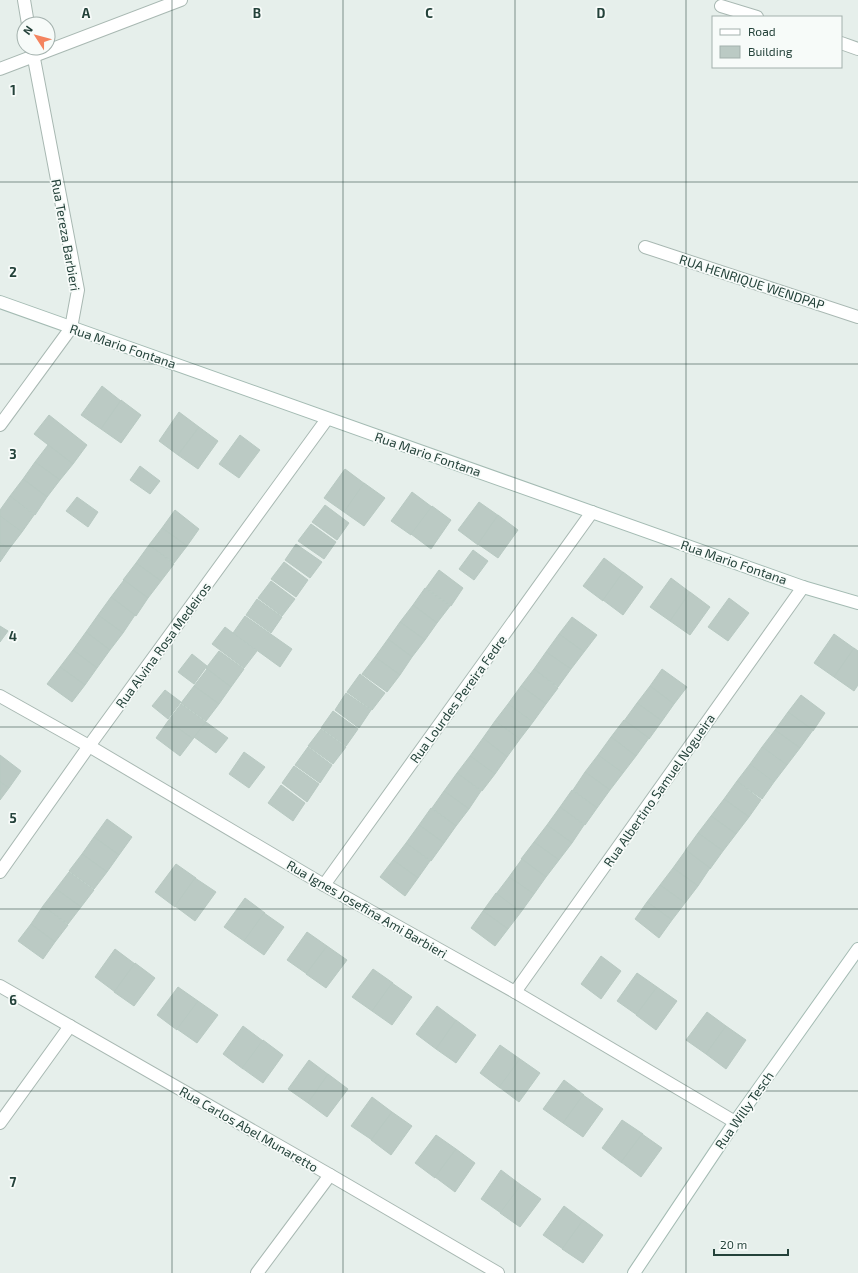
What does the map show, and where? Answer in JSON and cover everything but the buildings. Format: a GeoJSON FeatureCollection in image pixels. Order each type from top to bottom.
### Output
{"type":"FeatureCollection","features":[{"type":"Feature","properties":{"kind":"street"},"geometry":{"type":"LineString","coordinates":[[24,0],[27,16]]}},
{"type":"Feature","properties":{"kind":"street"},"geometry":{"type":"LineString","coordinates":[[56,44],[181,0]]}},
{"type":"Feature","properties":{"kind":"street"},"geometry":{"type":"LineString","coordinates":[[721,6],[754,16]]}},
{"type":"Feature","properties":{"kind":"street"},"geometry":{"type":"LineString","coordinates":[[842,43],[858,49]]}},
{"type":"Feature","properties":{"kind":"street"},"geometry":{"type":"LineString","coordinates":[[0,69],[24,56]]}},
{"type":"Feature","properties":{"kind":"street","name":"Rua Tereza Barbieri"},"geometry":{"type":"LineString","coordinates":[[0,425],[72,328],[78,290],[33,56]]}},
{"type":"Feature","properties":{"kind":"street","name":"RUA HENRIQUE WENDPAP"},"geometry":{"type":"LineString","coordinates":[[645,247],[858,317]]}},
{"type":"Feature","properties":{"kind":"street","name":"Rua Mario Fontana"},"geometry":{"type":"LineString","coordinates":[[0,302],[803,587],[858,603]]}},
{"type":"Feature","properties":{"kind":"street","name":"Rua Alvina Rosa Medeiros"},"geometry":{"type":"LineString","coordinates":[[0,872],[89,746],[327,418]]}},
{"type":"Feature","properties":{"kind":"street","name":"Rua Lourdes Pereira Fedre"},"geometry":{"type":"LineString","coordinates":[[324,885],[592,512]]}},
{"type":"Feature","properties":{"kind":"street","name":"Rua Albertino Samuel Nogueira"},"geometry":{"type":"LineString","coordinates":[[515,992],[803,587]]}},
{"type":"Feature","properties":{"kind":"street","name":"Rua Ignes Josefina Ami Barbieri"},"geometry":{"type":"LineString","coordinates":[[0,696],[89,746],[324,885],[515,992],[735,1122]]}},
{"type":"Feature","properties":{"kind":"street","name":"Rua Willy Tesch"},"geometry":{"type":"LineString","coordinates":[[634,1273],[735,1122],[858,949]]}},
{"type":"Feature","properties":{"kind":"street","name":"Rua Carlos Abel Munaretto"},"geometry":{"type":"LineString","coordinates":[[0,986],[498,1273]]}},
{"type":"Feature","properties":{"kind":"street"},"geometry":{"type":"LineString","coordinates":[[0,1123],[70,1026]]}},
{"type":"Feature","properties":{"kind":"street"},"geometry":{"type":"LineString","coordinates":[[257,1273],[330,1175]]}}]}
